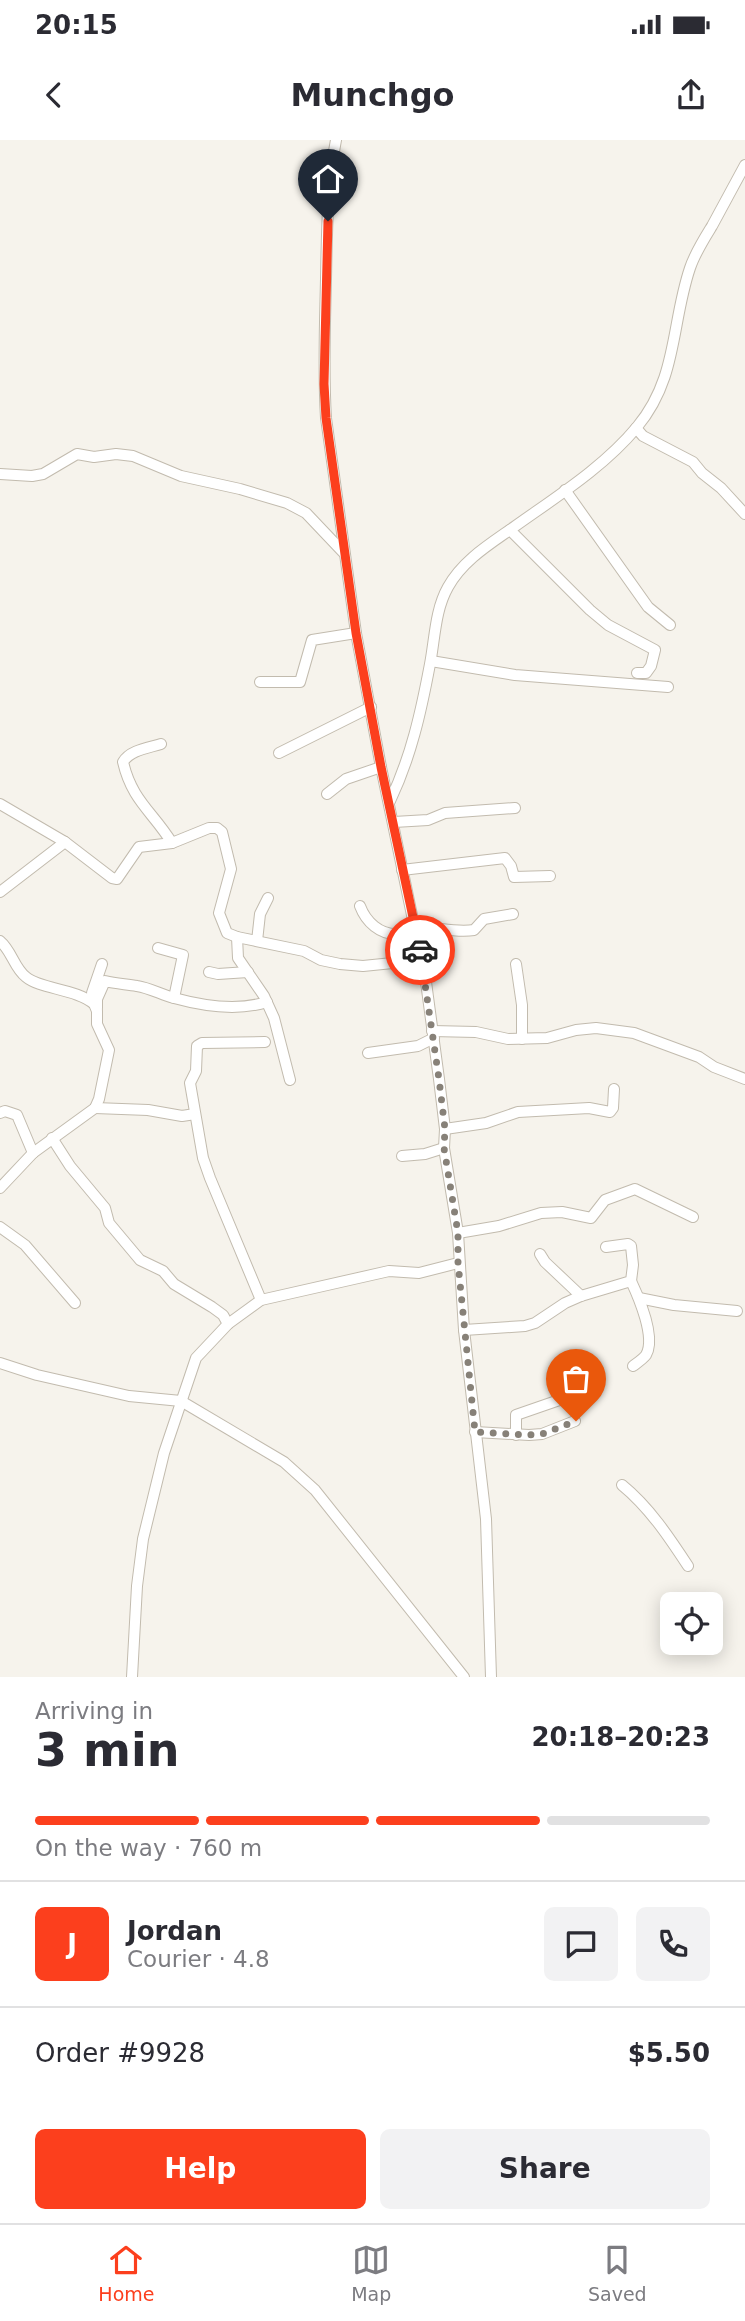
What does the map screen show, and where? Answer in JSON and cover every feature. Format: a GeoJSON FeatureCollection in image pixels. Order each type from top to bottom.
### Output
{"type":"FeatureCollection","features":[{"type":"Feature","properties":{"kind":"street"},"geometry":{"type":"LineString","coordinates":[[336,140],[328,221],[324,384],[326,418],[356,633],[402,870],[416,926],[433,1035],[445,1129],[444,1148],[458,1233],[464,1330],[486,1519],[491,1677]]}},
{"type":"Feature","properties":{"kind":"street"},"geometry":{"type":"LineString","coordinates":[[390,801],[403,774],[415,735],[439,609],[448,588],[462,566],[565,491],[618,447],[636,428],[661,391],[691,265],[745,165]]}},
{"type":"Feature","properties":{"kind":"street"},"geometry":{"type":"LineString","coordinates":[[636,428],[643,436],[693,462],[745,514]]}},
{"type":"Feature","properties":{"kind":"street"},"geometry":{"type":"LineString","coordinates":[[0,474],[43,474],[77,454],[94,457],[116,454],[133,456],[181,476],[287,503],[306,513],[344,552]]}},
{"type":"Feature","properties":{"kind":"street"},"geometry":{"type":"LineString","coordinates":[[565,491],[648,607],[670,625]]}},
{"type":"Feature","properties":{"kind":"street"},"geometry":{"type":"LineString","coordinates":[[510,530],[608,625],[655,650],[651,666],[646,673],[636,673]]}},
{"type":"Feature","properties":{"kind":"street"},"geometry":{"type":"LineString","coordinates":[[260,682],[300,682],[312,640],[356,633]]}},
{"type":"Feature","properties":{"kind":"street"},"geometry":{"type":"LineString","coordinates":[[430,661],[515,675],[667,687]]}},
{"type":"Feature","properties":{"kind":"street"},"geometry":{"type":"LineString","coordinates":[[279,753],[371,707]]}},
{"type":"Feature","properties":{"kind":"street"},"geometry":{"type":"LineString","coordinates":[[161,744],[136,752],[126,757],[123,762],[127,778],[141,805],[172,843]]}},
{"type":"Feature","properties":{"kind":"street"},"geometry":{"type":"LineString","coordinates":[[327,794],[346,779],[381,767]]}},
{"type":"Feature","properties":{"kind":"street"},"geometry":{"type":"LineString","coordinates":[[0,804],[65,842],[112,878],[117,878],[139,847],[172,843],[209,828],[217,828],[222,832],[231,869],[219,913],[227,933],[304,951],[321,960],[340,964],[363,966],[422,960]]}},
{"type":"Feature","properties":{"kind":"street"},"geometry":{"type":"LineString","coordinates":[[394,822],[428,820],[445,813],[515,808]]}},
{"type":"Feature","properties":{"kind":"street"},"geometry":{"type":"LineString","coordinates":[[0,892],[65,842]]}},
{"type":"Feature","properties":{"kind":"street"},"geometry":{"type":"LineString","coordinates":[[402,870],[505,858],[514,877],[550,876]]}},
{"type":"Feature","properties":{"kind":"street"},"geometry":{"type":"LineString","coordinates":[[257,941],[260,914],[268,898]]}},
{"type":"Feature","properties":{"kind":"street"},"geometry":{"type":"LineString","coordinates":[[360,906],[365,919],[382,931],[399,934],[416,926],[462,932],[474,930],[484,919],[513,914]]}},
{"type":"Feature","properties":{"kind":"street"},"geometry":{"type":"LineString","coordinates":[[237,937],[238,958],[267,1002],[274,1018],[290,1080]]}},
{"type":"Feature","properties":{"kind":"street"},"geometry":{"type":"LineString","coordinates":[[0,941],[27,978],[89,1000],[96,1006],[97,1011]]}},
{"type":"Feature","properties":{"kind":"street"},"geometry":{"type":"LineString","coordinates":[[158,948],[183,955],[174,998]]}},
{"type":"Feature","properties":{"kind":"street"},"geometry":{"type":"LineString","coordinates":[[89,1000],[102,964]]}},
{"type":"Feature","properties":{"kind":"street"},"geometry":{"type":"LineString","coordinates":[[516,964],[522,1005],[522,1039]]}},
{"type":"Feature","properties":{"kind":"street"},"geometry":{"type":"LineString","coordinates":[[209,972],[248,972]]}},
{"type":"Feature","properties":{"kind":"street"},"geometry":{"type":"LineString","coordinates":[[95,1108],[109,1050],[97,1024],[97,999],[105,981],[134,985],[174,998],[236,1007],[267,1002]]}},
{"type":"Feature","properties":{"kind":"street"},"geometry":{"type":"LineString","coordinates":[[368,1053],[418,1046],[433,1035],[476,1032],[508,1039],[522,1039],[547,1038],[589,1029],[634,1033],[745,1079]]}},
{"type":"Feature","properties":{"kind":"street"},"geometry":{"type":"LineString","coordinates":[[261,1300],[210,1178],[190,1083],[196,1071],[197,1045],[265,1042]]}},
{"type":"Feature","properties":{"kind":"street"},"geometry":{"type":"LineString","coordinates":[[445,1129],[486,1123],[518,1112],[579,1108],[610,1112],[613,1108],[614,1088]]}},
{"type":"Feature","properties":{"kind":"street"},"geometry":{"type":"LineString","coordinates":[[0,1188],[33,1153],[95,1108],[148,1110],[182,1116],[195,1114]]}},
{"type":"Feature","properties":{"kind":"street"},"geometry":{"type":"LineString","coordinates":[[0,1113],[5,1111],[17,1115],[33,1153]]}},
{"type":"Feature","properties":{"kind":"street"},"geometry":{"type":"LineString","coordinates":[[52,1138],[70,1166],[105,1208],[109,1223],[140,1260],[163,1272],[174,1284],[212,1307],[223,1315],[228,1324]]}},
{"type":"Feature","properties":{"kind":"street"},"geometry":{"type":"LineString","coordinates":[[402,1156],[425,1154],[444,1148]]}},
{"type":"Feature","properties":{"kind":"street"},"geometry":{"type":"LineString","coordinates":[[458,1233],[499,1226],[541,1213],[562,1212],[591,1218],[605,1200],[635,1189],[693,1217]]}},
{"type":"Feature","properties":{"kind":"street"},"geometry":{"type":"LineString","coordinates":[[0,1227],[25,1245],[75,1303]]}},
{"type":"Feature","properties":{"kind":"street"},"geometry":{"type":"LineString","coordinates":[[606,1247],[628,1244],[631,1246],[631,1281],[647,1322],[648,1346],[646,1355],[633,1366]]}},
{"type":"Feature","properties":{"kind":"street"},"geometry":{"type":"LineString","coordinates":[[540,1254],[581,1296]]}},
{"type":"Feature","properties":{"kind":"street"},"geometry":{"type":"LineString","coordinates":[[132,1677],[137,1586],[143,1539],[164,1453],[195,1358],[228,1324],[261,1300],[389,1271],[419,1273],[458,1263]]}},
{"type":"Feature","properties":{"kind":"street"},"geometry":{"type":"LineString","coordinates":[[464,1330],[536,1323],[565,1303],[631,1281]]}},
{"type":"Feature","properties":{"kind":"street"},"geometry":{"type":"LineString","coordinates":[[639,1298],[674,1305],[737,1311]]}},
{"type":"Feature","properties":{"kind":"street"},"geometry":{"type":"LineString","coordinates":[[0,1363],[37,1375],[129,1396],[181,1401],[284,1462],[301,1476],[363,1548],[464,1677]]}},
{"type":"Feature","properties":{"kind":"street"},"geometry":{"type":"LineString","coordinates":[[516,1435],[516,1415],[568,1398]]}},
{"type":"Feature","properties":{"kind":"street"},"geometry":{"type":"LineString","coordinates":[[475,1432],[542,1434],[576,1421]]}},
{"type":"Feature","properties":{"kind":"street"},"geometry":{"type":"LineString","coordinates":[[622,1485],[637,1497],[654,1517],[688,1566]]}},
{"type":"Feature","properties":{"kind":"way so far"},"geometry":{"type":"LineString","coordinates":[[420,950],[439,1079],[445,1129],[444,1148],[458,1233],[458,1263],[475,1432],[542,1434],[576,1421]]}},
{"type":"Feature","properties":{"kind":"route"},"geometry":{"type":"LineString","coordinates":[[328,221],[324,384],[326,418],[356,633],[420,950]]}}]}
